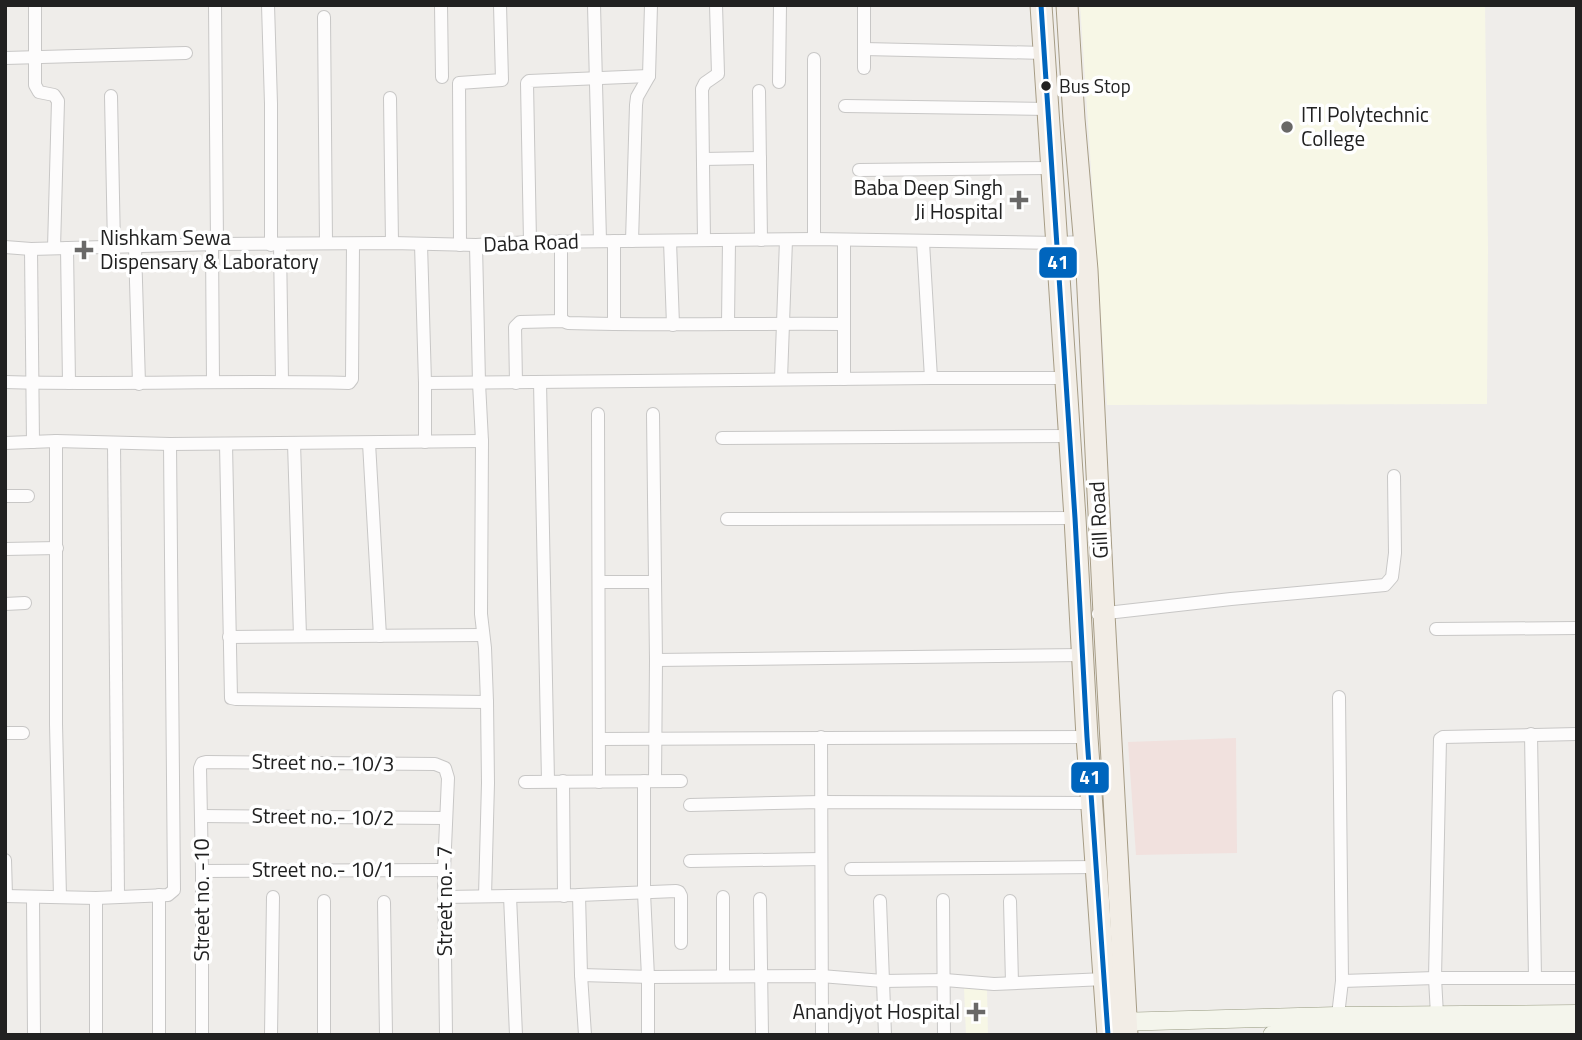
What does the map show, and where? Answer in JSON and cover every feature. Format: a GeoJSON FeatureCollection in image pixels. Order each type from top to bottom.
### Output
{"type":"FeatureCollection","features":[{"type":"Feature","properties":{"kind":"main road","name":"Gill Road"},"geometry":{"type":"LineString","coordinates":[[1041,5],[1091,803],[1105,979],[1118,1029]]}},
{"type":"Feature","properties":{"kind":"main road","name":"Gill Road"},"geometry":{"type":"LineString","coordinates":[[1067,5],[1085,242],[1104,614],[1118,1029]]}},
{"type":"Feature","properties":{"kind":"street"},"geometry":{"type":"LineString","coordinates":[[35,5],[35,85],[41,93],[54,94],[58,101],[61,248],[69,383]]}},
{"type":"Feature","properties":{"kind":"street"},"geometry":{"type":"LineString","coordinates":[[213,382],[215,5]]}},
{"type":"Feature","properties":{"kind":"street"},"geometry":{"type":"LineString","coordinates":[[268,5],[282,381]]}},
{"type":"Feature","properties":{"kind":"street"},"geometry":{"type":"LineString","coordinates":[[442,5],[442,76]]}},
{"type":"Feature","properties":{"kind":"street"},"geometry":{"type":"LineString","coordinates":[[460,245],[459,83],[502,80],[500,5]]}},
{"type":"Feature","properties":{"kind":"street"},"geometry":{"type":"LineString","coordinates":[[594,5],[600,241]]}},
{"type":"Feature","properties":{"kind":"street"},"geometry":{"type":"LineString","coordinates":[[632,241],[636,105],[637,97],[649,76],[651,5]]}},
{"type":"Feature","properties":{"kind":"street"},"geometry":{"type":"LineString","coordinates":[[704,240],[702,89],[705,83],[718,74],[719,69],[716,5]]}},
{"type":"Feature","properties":{"kind":"street"},"geometry":{"type":"LineString","coordinates":[[779,82],[780,5]]}},
{"type":"Feature","properties":{"kind":"street"},"geometry":{"type":"LineString","coordinates":[[864,5],[864,68]]}},
{"type":"Feature","properties":{"kind":"street"},"geometry":{"type":"LineString","coordinates":[[324,17],[326,243]]}},
{"type":"Feature","properties":{"kind":"street"},"geometry":{"type":"LineString","coordinates":[[864,50],[1045,54]]}},
{"type":"Feature","properties":{"kind":"street"},"geometry":{"type":"LineString","coordinates":[[5,58],[186,53]]}},
{"type":"Feature","properties":{"kind":"street"},"geometry":{"type":"LineString","coordinates":[[814,58],[814,239]]}},
{"type":"Feature","properties":{"kind":"street"},"geometry":{"type":"LineString","coordinates":[[530,242],[527,83],[649,76]]}},
{"type":"Feature","properties":{"kind":"street"},"geometry":{"type":"LineString","coordinates":[[759,91],[761,240]]}},
{"type":"Feature","properties":{"kind":"street"},"geometry":{"type":"LineString","coordinates":[[111,96],[114,247]]}},
{"type":"Feature","properties":{"kind":"street"},"geometry":{"type":"LineString","coordinates":[[390,98],[392,243]]}},
{"type":"Feature","properties":{"kind":"street"},"geometry":{"type":"LineString","coordinates":[[845,106],[1048,109]]}},
{"type":"Feature","properties":{"kind":"street"},"geometry":{"type":"LineString","coordinates":[[703,159],[760,158]]}},
{"type":"Feature","properties":{"kind":"street"},"geometry":{"type":"LineString","coordinates":[[859,170],[1052,168]]}},
{"type":"Feature","properties":{"kind":"street","name":"Daba Road"},"geometry":{"type":"LineString","coordinates":[[5,247],[31,249],[326,243],[476,245],[562,241],[814,239],[1085,242]]}},
{"type":"Feature","properties":{"kind":"street"},"geometry":{"type":"LineString","coordinates":[[781,379],[786,240]]}},
{"type":"Feature","properties":{"kind":"street"},"geometry":{"type":"LineString","coordinates":[[562,241],[563,321]]}},
{"type":"Feature","properties":{"kind":"street"},"geometry":{"type":"LineString","coordinates":[[614,241],[614,324]]}},
{"type":"Feature","properties":{"kind":"street"},"geometry":{"type":"LineString","coordinates":[[728,324],[729,241]]}},
{"type":"Feature","properties":{"kind":"street"},"geometry":{"type":"LineString","coordinates":[[844,241],[844,379]]}},
{"type":"Feature","properties":{"kind":"street"},"geometry":{"type":"LineString","coordinates":[[670,242],[673,325]]}},
{"type":"Feature","properties":{"kind":"street"},"geometry":{"type":"LineString","coordinates":[[923,242],[931,377]]}},
{"type":"Feature","properties":{"kind":"street"},"geometry":{"type":"LineString","coordinates":[[5,382],[349,383],[352,381],[353,244]]}},
{"type":"Feature","properties":{"kind":"street"},"geometry":{"type":"LineString","coordinates":[[421,244],[425,442]]}},
{"type":"Feature","properties":{"kind":"street"},"geometry":{"type":"LineString","coordinates":[[476,245],[482,441],[481,614],[487,702],[485,896]]}},
{"type":"Feature","properties":{"kind":"street"},"geometry":{"type":"LineString","coordinates":[[135,247],[139,384]]}},
{"type":"Feature","properties":{"kind":"street"},"geometry":{"type":"LineString","coordinates":[[31,249],[33,442]]}},
{"type":"Feature","properties":{"kind":"street"},"geometry":{"type":"LineString","coordinates":[[516,383],[516,327],[520,322],[843,324]]}},
{"type":"Feature","properties":{"kind":"street"},"geometry":{"type":"LineString","coordinates":[[425,383],[1065,378]]}},
{"type":"Feature","properties":{"kind":"street"},"geometry":{"type":"LineString","coordinates":[[540,382],[548,781]]}},
{"type":"Feature","properties":{"kind":"street"},"geometry":{"type":"LineString","coordinates":[[598,414],[599,782]]}},
{"type":"Feature","properties":{"kind":"street"},"geometry":{"type":"LineString","coordinates":[[648,1035],[644,892],[649,781],[655,738],[653,414]]}},
{"type":"Feature","properties":{"kind":"street"},"geometry":{"type":"LineString","coordinates":[[722,438],[1069,436]]}},
{"type":"Feature","properties":{"kind":"street"},"geometry":{"type":"LineString","coordinates":[[56,441],[56,724],[60,897]]}},
{"type":"Feature","properties":{"kind":"street"},"geometry":{"type":"LineString","coordinates":[[5,443],[482,441]]}},
{"type":"Feature","properties":{"kind":"street"},"geometry":{"type":"LineString","coordinates":[[114,443],[118,897]]}},
{"type":"Feature","properties":{"kind":"street"},"geometry":{"type":"LineString","coordinates":[[294,443],[300,636]]}},
{"type":"Feature","properties":{"kind":"street"},"geometry":{"type":"LineString","coordinates":[[369,443],[380,636]]}},
{"type":"Feature","properties":{"kind":"street"},"geometry":{"type":"LineString","coordinates":[[5,860],[6,897],[96,898],[171,894],[174,886],[170,444]]}},
{"type":"Feature","properties":{"kind":"street"},"geometry":{"type":"LineString","coordinates":[[226,444],[229,637],[233,699],[487,702]]}},
{"type":"Feature","properties":{"kind":"street"},"geometry":{"type":"LineString","coordinates":[[1080,615],[1385,585],[1392,577],[1395,553],[1394,476]]}},
{"type":"Feature","properties":{"kind":"street"},"geometry":{"type":"LineString","coordinates":[[5,496],[28,496]]}},
{"type":"Feature","properties":{"kind":"street"},"geometry":{"type":"LineString","coordinates":[[727,519],[1074,517]]}},
{"type":"Feature","properties":{"kind":"street"},"geometry":{"type":"LineString","coordinates":[[5,549],[57,548]]}},
{"type":"Feature","properties":{"kind":"street"},"geometry":{"type":"LineString","coordinates":[[598,582],[655,582]]}},
{"type":"Feature","properties":{"kind":"street"},"geometry":{"type":"LineString","coordinates":[[5,604],[25,603]]}},
{"type":"Feature","properties":{"kind":"street"},"geometry":{"type":"LineString","coordinates":[[1436,629],[1577,628]]}},
{"type":"Feature","properties":{"kind":"street"},"geometry":{"type":"LineString","coordinates":[[229,637],[483,635]]}},
{"type":"Feature","properties":{"kind":"street"},"geometry":{"type":"LineString","coordinates":[[656,660],[1082,655]]}},
{"type":"Feature","properties":{"kind":"street"},"geometry":{"type":"LineString","coordinates":[[1337,1027],[1342,981],[1339,697]]}},
{"type":"Feature","properties":{"kind":"street"},"geometry":{"type":"LineString","coordinates":[[5,733],[23,733]]}},
{"type":"Feature","properties":{"kind":"street"},"geometry":{"type":"LineString","coordinates":[[1531,734],[1535,978]]}},
{"type":"Feature","properties":{"kind":"street"},"geometry":{"type":"LineString","coordinates":[[1437,1015],[1435,978],[1440,739],[1577,734]]}},
{"type":"Feature","properties":{"kind":"street"},"geometry":{"type":"LineString","coordinates":[[821,737],[822,1035]]}},
{"type":"Feature","properties":{"kind":"street"},"geometry":{"type":"LineString","coordinates":[[599,739],[1087,737]]}},
{"type":"Feature","properties":{"kind":"street","name":"Street no.- 10/3"},"geometry":{"type":"LineString","coordinates":[[201,765],[206,762],[435,764],[445,768]]}},
{"type":"Feature","properties":{"kind":"street","name":"Street no. -10"},"geometry":{"type":"LineString","coordinates":[[201,765],[202,1035]]}},
{"type":"Feature","properties":{"kind":"street","name":"Street no.- 7"},"geometry":{"type":"LineString","coordinates":[[445,768],[448,778],[444,870],[446,1035]]}},
{"type":"Feature","properties":{"kind":"street"},"geometry":{"type":"LineString","coordinates":[[525,782],[681,780]]}},
{"type":"Feature","properties":{"kind":"street"},"geometry":{"type":"LineString","coordinates":[[563,782],[564,896]]}},
{"type":"Feature","properties":{"kind":"street"},"geometry":{"type":"LineString","coordinates":[[690,805],[821,802],[1091,803]]}},
{"type":"Feature","properties":{"kind":"street","name":"Street no.- 10/2"},"geometry":{"type":"LineString","coordinates":[[201,816],[445,818]]}},
{"type":"Feature","properties":{"kind":"street"},"geometry":{"type":"LineString","coordinates":[[690,861],[821,859]]}},
{"type":"Feature","properties":{"kind":"street"},"geometry":{"type":"LineString","coordinates":[[851,869],[1096,867]]}},
{"type":"Feature","properties":{"kind":"street","name":"Street no.- 10/1"},"geometry":{"type":"LineString","coordinates":[[202,870],[444,870]]}},
{"type":"Feature","properties":{"kind":"street"},"geometry":{"type":"LineString","coordinates":[[444,897],[679,892],[681,943]]}},
{"type":"Feature","properties":{"kind":"street"},"geometry":{"type":"LineString","coordinates":[[159,895],[159,1035]]}},
{"type":"Feature","properties":{"kind":"street"},"geometry":{"type":"LineString","coordinates":[[579,895],[585,1035]]}},
{"type":"Feature","properties":{"kind":"street"},"geometry":{"type":"LineString","coordinates":[[510,896],[516,1035]]}},
{"type":"Feature","properties":{"kind":"street"},"geometry":{"type":"LineString","coordinates":[[33,897],[34,1035]]}},
{"type":"Feature","properties":{"kind":"street"},"geometry":{"type":"LineString","coordinates":[[271,1035],[273,897]]}},
{"type":"Feature","properties":{"kind":"street"},"geometry":{"type":"LineString","coordinates":[[723,897],[723,976]]}},
{"type":"Feature","properties":{"kind":"street"},"geometry":{"type":"LineString","coordinates":[[96,898],[96,1035]]}},
{"type":"Feature","properties":{"kind":"street"},"geometry":{"type":"LineString","coordinates":[[760,899],[762,1035]]}},
{"type":"Feature","properties":{"kind":"street"},"geometry":{"type":"LineString","coordinates":[[943,900],[944,1035]]}},
{"type":"Feature","properties":{"kind":"street"},"geometry":{"type":"LineString","coordinates":[[324,901],[324,1035]]}},
{"type":"Feature","properties":{"kind":"street"},"geometry":{"type":"LineString","coordinates":[[880,901],[884,1035]]}},
{"type":"Feature","properties":{"kind":"street"},"geometry":{"type":"LineString","coordinates":[[1010,901],[1012,984]]}},
{"type":"Feature","properties":{"kind":"street"},"geometry":{"type":"LineString","coordinates":[[384,902],[386,1035]]}},
{"type":"Feature","properties":{"kind":"street"},"geometry":{"type":"LineString","coordinates":[[581,975],[821,976],[883,981],[943,980],[994,984],[1105,979]]}},
{"type":"Feature","properties":{"kind":"street"},"geometry":{"type":"LineString","coordinates":[[1342,981],[1577,978]]}},
{"type":"Feature","properties":{"kind":"street"},"geometry":{"type":"LineString","coordinates":[[1272,1035],[1437,1015],[1577,1014]]}},
{"type":"Feature","properties":{"kind":"street"},"geometry":{"type":"LineString","coordinates":[[1118,1029],[1337,1027],[1364,1033],[1577,1028]]}},
{"type":"Feature","properties":{"kind":"shaded area","name":"ITI Polytechnic College"},"geometry":{"type":"Polygon","coordinates":[[[1080,5],[1485,5],[1487,404],[1107,405],[1080,5]]]}},
{"type":"Feature","properties":{"kind":"shaded area"},"geometry":{"type":"Polygon","coordinates":[[[1236,738],[1237,853],[1136,855],[1128,742],[1236,738]]]}},
{"type":"Feature","properties":{"kind":"shaded area","name":"Anandjyot Hospital"},"geometry":{"type":"Polygon","coordinates":[[[964,988],[987,989],[988,1035],[966,1035],[964,988]]]}},
{"type":"Feature","properties":{"kind":"transit line","name":"41"},"geometry":{"type":"LineString","coordinates":[[1041,5],[1108,1035]]}},
{"type":"Feature","properties":{"kind":"place","name":"Bus Stop"},"geometry":{"type":"Point","coordinates":[1046,86]}},
{"type":"Feature","properties":{"kind":"place","name":"ITI Polytechnic College"},"geometry":{"type":"Point","coordinates":[1287,127]}},
{"type":"Feature","properties":{"kind":"place","name":"Baba Deep Singh Ji Hospital"},"geometry":{"type":"Point","coordinates":[1019,200]}},
{"type":"Feature","properties":{"kind":"place","name":"Nishkam Sewa Dispensary & Laboratory"},"geometry":{"type":"Point","coordinates":[84,250]}},
{"type":"Feature","properties":{"kind":"place","name":"Anandjyot Hospital"},"geometry":{"type":"Point","coordinates":[976,1012]}}]}
